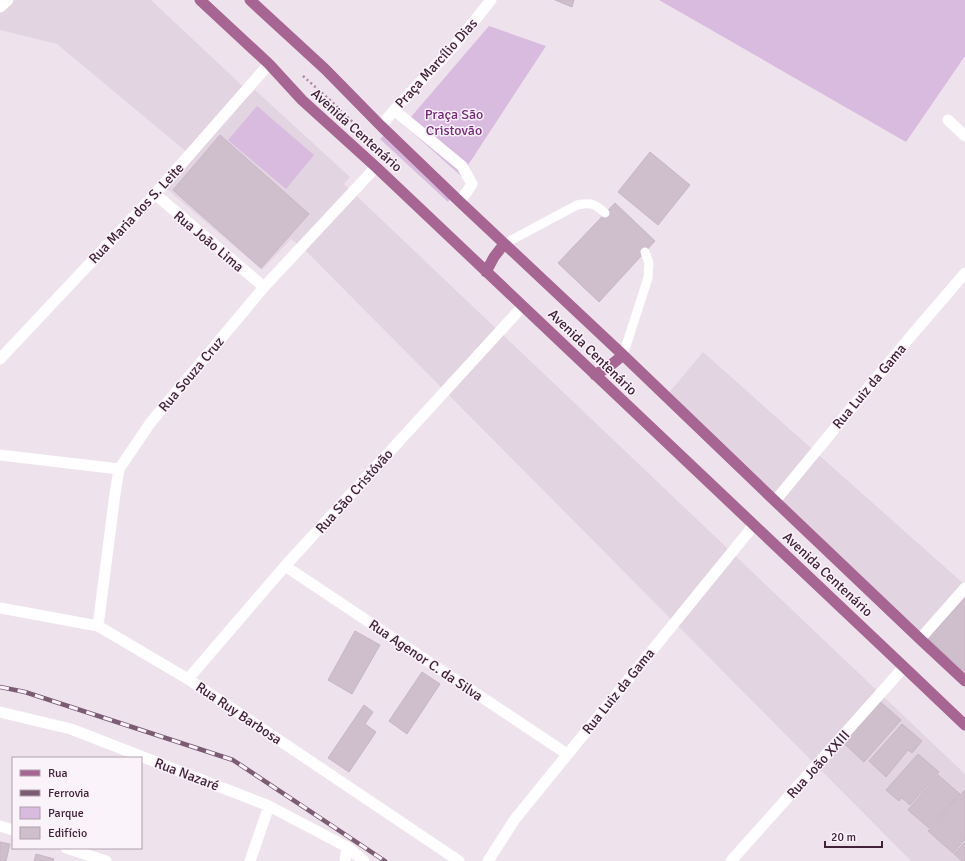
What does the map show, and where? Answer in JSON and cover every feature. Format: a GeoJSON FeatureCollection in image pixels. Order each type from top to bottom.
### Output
{"type":"FeatureCollection","features":[{"type":"Feature","properties":{"kind":"main road","name":"Avenida Centenário"},"geometry":{"type":"LineString","coordinates":[[200,0],[269,64],[316,114],[376,167],[964,722]]}},
{"type":"Feature","properties":{"kind":"main road","name":"Avenida Centenário"},"geometry":{"type":"LineString","coordinates":[[250,0],[325,68],[381,126],[460,202],[965,681]]}},
{"type":"Feature","properties":{"kind":"main road"},"geometry":{"type":"LineString","coordinates":[[486,272],[494,257],[504,244]]}},
{"type":"Feature","properties":{"kind":"main road"},"geometry":{"type":"LineString","coordinates":[[595,375],[611,366],[623,355]]}},
{"type":"Feature","properties":{"kind":"street"},"geometry":{"type":"LineString","coordinates":[[0,7],[8,0]]}},
{"type":"Feature","properties":{"kind":"street","name":"Praça Marcílio Dias"},"geometry":{"type":"LineString","coordinates":[[381,126],[455,45],[491,0]]}},
{"type":"Feature","properties":{"kind":"street","name":"Rua Maria dos S. Leite"},"geometry":{"type":"LineString","coordinates":[[0,359],[154,194],[269,64]]}},
{"type":"Feature","properties":{"kind":"street"},"geometry":{"type":"LineString","coordinates":[[394,110],[462,166],[472,184],[460,202]]}},
{"type":"Feature","properties":{"kind":"street"},"geometry":{"type":"LineString","coordinates":[[948,120],[965,136]]}},
{"type":"Feature","properties":{"kind":"street","name":"Rua Souza Cruz"},"geometry":{"type":"LineString","coordinates":[[98,626],[115,494],[120,469],[151,422],[264,287],[376,167]]}},
{"type":"Feature","properties":{"kind":"street","name":"Rua João Lima"},"geometry":{"type":"LineString","coordinates":[[154,194],[264,287]]}},
{"type":"Feature","properties":{"kind":"street","name":"Rua Luiz da Gama"},"geometry":{"type":"LineString","coordinates":[[775,501],[965,273]]}},
{"type":"Feature","properties":{"kind":"street","name":"Rua São Cristóvão"},"geometry":{"type":"LineString","coordinates":[[188,679],[285,566],[523,306]]}},
{"type":"Feature","properties":{"kind":"street"},"geometry":{"type":"LineString","coordinates":[[0,455],[120,469]]}},
{"type":"Feature","properties":{"kind":"street","name":"Rua Luiz da Gama"},"geometry":{"type":"LineString","coordinates":[[488,861],[515,819],[754,525]]}},
{"type":"Feature","properties":{"kind":"street","name":"Rua Agenor C. da Silva"},"geometry":{"type":"LineString","coordinates":[[285,566],[568,754]]}},
{"type":"Feature","properties":{"kind":"street"},"geometry":{"type":"LineString","coordinates":[[920,639],[965,588]]}},
{"type":"Feature","properties":{"kind":"street","name":"Rua Ruy Barbosa"},"geometry":{"type":"LineString","coordinates":[[0,608],[98,626],[188,679],[459,861]]}},
{"type":"Feature","properties":{"kind":"street","name":"Rua João XXIII"},"geometry":{"type":"LineString","coordinates":[[731,861],[904,667]]}},
{"type":"Feature","properties":{"kind":"street","name":"Rua Nazaré"},"geometry":{"type":"LineString","coordinates":[[0,712],[71,729],[269,806],[347,847],[364,861]]}},
{"type":"Feature","properties":{"kind":"street"},"geometry":{"type":"LineString","coordinates":[[250,861],[269,806]]}},
{"type":"Feature","properties":{"kind":"street"},"geometry":{"type":"LineString","coordinates":[[0,826],[12,830]]}},
{"type":"Feature","properties":{"kind":"street"},"geometry":{"type":"LineString","coordinates":[[344,861],[347,847]]}},
{"type":"Feature","properties":{"kind":"street"},"geometry":{"type":"LineString","coordinates":[[69,849],[106,861]]}},
{"type":"Feature","properties":{"kind":"lane"},"geometry":{"type":"LineString","coordinates":[[504,244],[577,205],[586,203],[595,205],[605,213]]}},
{"type":"Feature","properties":{"kind":"lane"},"geometry":{"type":"LineString","coordinates":[[623,355],[648,278],[649,263],[645,252]]}},
{"type":"Feature","properties":{"kind":"path"},"geometry":{"type":"LineString","coordinates":[[302,100],[305,98],[325,68]]}},
{"type":"Feature","properties":{"kind":"path"},"geometry":{"type":"LineString","coordinates":[[316,114],[345,89]]}},
{"type":"Feature","properties":{"kind":"shaded area"},"geometry":{"type":"Polygon","coordinates":[[[0,0],[151,0],[251,94],[255,90],[350,177],[344,184],[965,774],[965,861],[911,861],[303,248],[291,239],[262,270],[167,189],[194,158],[57,44],[0,30],[0,0]]]}},
{"type":"Feature","properties":{"kind":"shaded area"},"geometry":{"type":"Polygon","coordinates":[[[703,352],[965,585],[965,677],[667,395],[703,352]]]}},
{"type":"Feature","properties":{"kind":"green space"},"geometry":{"type":"Polygon","coordinates":[[[659,0],[965,0],[965,56],[906,142],[659,0]]]}},
{"type":"Feature","properties":{"kind":"green space","name":"Praça São Cristovão"},"geometry":{"type":"Polygon","coordinates":[[[489,26],[546,46],[461,176],[404,125],[489,26]]]}},
{"type":"Feature","properties":{"kind":"green space"},"geometry":{"type":"Polygon","coordinates":[[[257,106],[314,155],[286,189],[228,140],[257,106]]]}},
{"type":"Feature","properties":{"kind":"green space"},"geometry":{"type":"Polygon","coordinates":[[[388,132],[453,193],[448,202],[380,139],[388,132]]]}},
{"type":"Feature","properties":{"kind":"building"},"geometry":{"type":"Polygon","coordinates":[[[555,0],[574,0],[572,7],[555,0]]]}},
{"type":"Feature","properties":{"kind":"building"},"geometry":{"type":"Polygon","coordinates":[[[220,135],[309,214],[261,268],[173,190],[220,135]]]}},
{"type":"Feature","properties":{"kind":"building"},"geometry":{"type":"Polygon","coordinates":[[[650,152],[690,185],[658,225],[618,192],[650,152]]]}},
{"type":"Feature","properties":{"kind":"building"},"geometry":{"type":"Polygon","coordinates":[[[615,203],[655,241],[599,302],[558,263],[615,203]]]}},
{"type":"Feature","properties":{"kind":"building"},"geometry":{"type":"Polygon","coordinates":[[[965,598],[965,672],[928,639],[965,598]]]}},
{"type":"Feature","properties":{"kind":"building"},"geometry":{"type":"Polygon","coordinates":[[[355,631],[380,645],[352,694],[328,680],[355,631]]]}},
{"type":"Feature","properties":{"kind":"building"},"geometry":{"type":"Polygon","coordinates":[[[422,672],[440,684],[407,734],[389,721],[422,672]]]}},
{"type":"Feature","properties":{"kind":"building"},"geometry":{"type":"Polygon","coordinates":[[[877,699],[901,720],[864,762],[840,740],[877,699]]]}},
{"type":"Feature","properties":{"kind":"building"},"geometry":{"type":"Polygon","coordinates":[[[364,705],[373,712],[365,724],[376,732],[349,772],[328,758],[364,705]]]}},
{"type":"Feature","properties":{"kind":"building"},"geometry":{"type":"Polygon","coordinates":[[[902,724],[922,741],[912,753],[908,750],[886,777],[869,761],[902,724]]]}},
{"type":"Feature","properties":{"kind":"building"},"geometry":{"type":"Polygon","coordinates":[[[918,754],[939,772],[910,805],[902,798],[899,801],[886,790],[918,754]]]}},
{"type":"Feature","properties":{"kind":"building"},"geometry":{"type":"Polygon","coordinates":[[[938,775],[960,794],[929,828],[908,810],[938,775]]]}},
{"type":"Feature","properties":{"kind":"building"},"geometry":{"type":"Polygon","coordinates":[[[965,790],[965,839],[953,853],[928,831],[965,790]]]}},
{"type":"Feature","properties":{"kind":"building"},"geometry":{"type":"Polygon","coordinates":[[[0,842],[10,844],[6,861],[0,861],[0,842]]]}},
{"type":"Feature","properties":{"kind":"building"},"geometry":{"type":"Polygon","coordinates":[[[965,842],[965,861],[962,861],[954,854],[965,842]]]}},
{"type":"Feature","properties":{"kind":"building"},"geometry":{"type":"Polygon","coordinates":[[[36,854],[54,859],[53,861],[34,861],[36,854]]]}},
{"type":"Feature","properties":{"kind":"railway"},"geometry":{"type":"LineString","coordinates":[[0,687],[25,692],[233,760],[385,861]]}}]}
